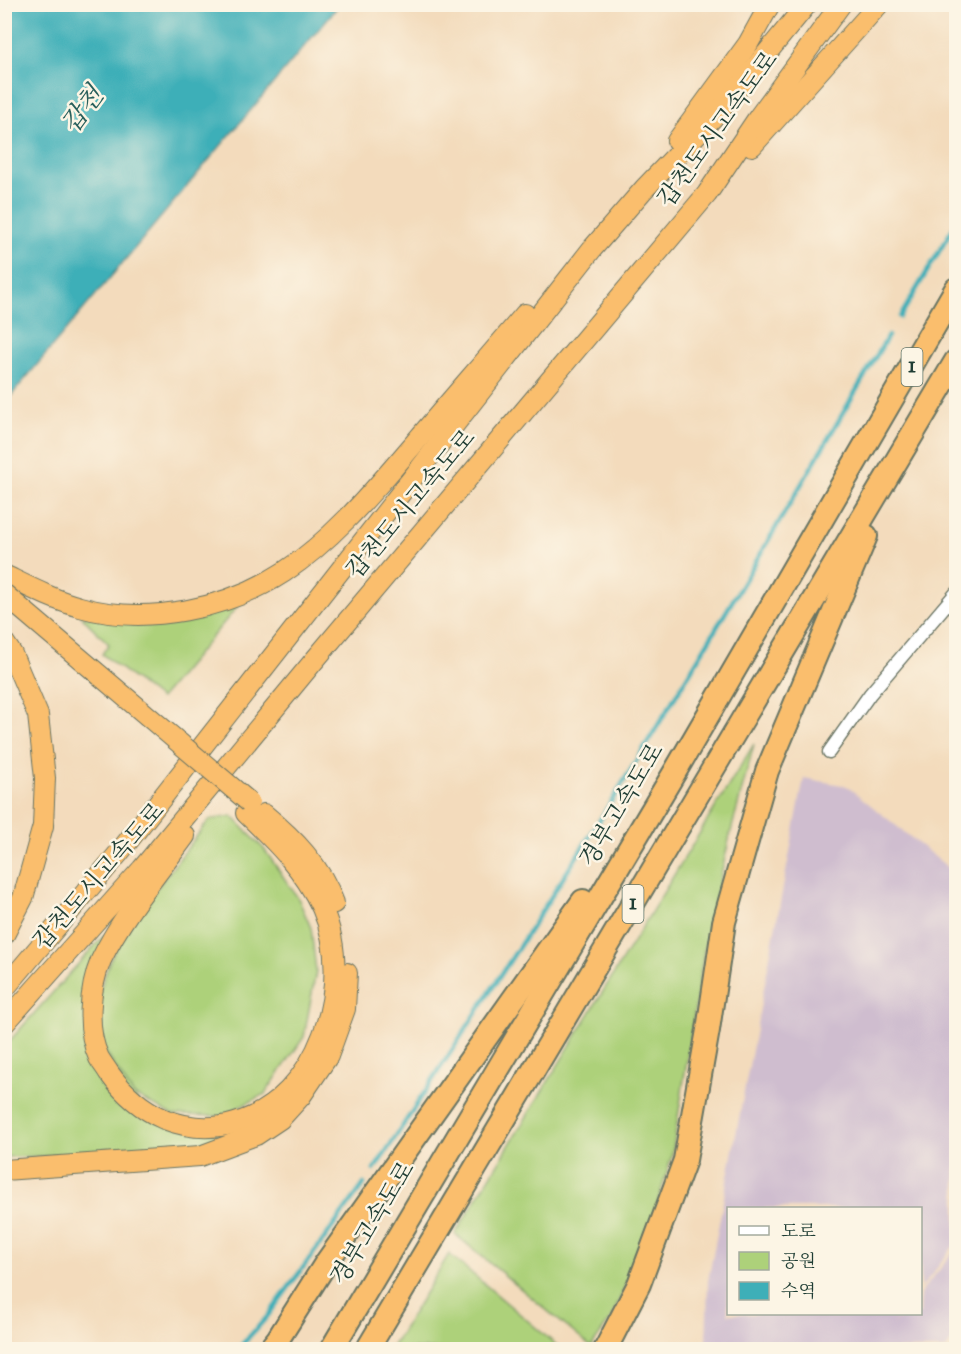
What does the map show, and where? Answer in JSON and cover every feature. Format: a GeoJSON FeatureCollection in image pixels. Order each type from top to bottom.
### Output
{"type":"FeatureCollection","features":[{"type":"Feature","properties":{"kind":"highway"},"geometry":{"type":"LineString","coordinates":[[644,189],[748,44],[770,4]]}},
{"type":"Feature","properties":{"kind":"highway","name":"갑천도시고속도로"},"geometry":{"type":"LineString","coordinates":[[4,989],[117,854],[592,249],[644,189],[721,109],[807,4]]}},
{"type":"Feature","properties":{"kind":"highway","name":"갑천도시고속도로"},"geometry":{"type":"LineString","coordinates":[[4,1024],[142,869],[313,662],[708,194],[758,118],[823,32],[841,4]]}},
{"type":"Feature","properties":{"kind":"highway"},"geometry":{"type":"LineString","coordinates":[[708,194],[879,4]]}},
{"type":"Feature","properties":{"kind":"highway"},"geometry":{"type":"LineString","coordinates":[[4,575],[35,591],[80,607],[117,613],[162,613],[198,608],[250,590],[284,572],[314,549],[381,482],[525,314],[592,249]]}},
{"type":"Feature","properties":{"kind":"highway","name":"경부고속도로"},"geometry":{"type":"LineString","coordinates":[[331,1350],[676,770],[957,289]]}},
{"type":"Feature","properties":{"kind":"highway","name":"1"},"geometry":{"type":"LineString","coordinates":[[367,1350],[957,361]]}},
{"type":"Feature","properties":{"kind":"highway"},"geometry":{"type":"LineString","coordinates":[[605,1350],[639,1284],[685,1160],[724,922],[767,771],[899,458]]}},
{"type":"Feature","properties":{"kind":"highway"},"geometry":{"type":"LineString","coordinates":[[4,594],[248,807],[297,866],[322,910],[335,958],[330,1006],[325,1029],[310,1060],[291,1088],[273,1105],[250,1118],[224,1126],[198,1128],[175,1123],[146,1111],[119,1087],[99,1058],[91,1027],[92,997],[101,961],[129,914],[313,662]]}},
{"type":"Feature","properties":{"kind":"highway"},"geometry":{"type":"LineString","coordinates":[[4,612],[248,807],[288,833],[306,854],[332,899],[342,927],[347,952],[345,1009],[331,1048],[317,1075],[301,1096],[280,1119],[256,1135],[200,1156],[4,1170]]}},
{"type":"Feature","properties":{"kind":"highway"},"geometry":{"type":"LineString","coordinates":[[4,642],[12,654],[38,715],[45,778],[43,826],[23,897],[4,935]]}},
{"type":"Feature","properties":{"kind":"highway"},"geometry":{"type":"LineString","coordinates":[[269,1350],[357,1218],[676,770]]}},
{"type":"Feature","properties":{"kind":"street"},"geometry":{"type":"LineString","coordinates":[[829,752],[870,694],[957,593]]}},
{"type":"Feature","properties":{"kind":"shaded area"},"geometry":{"type":"Polygon","coordinates":[[[804,778],[847,786],[956,874],[956,1243],[922,1288],[922,1207],[727,1207],[727,1315],[900,1315],[892,1326],[902,1315],[922,1315],[922,1291],[956,1249],[956,1336],[946,1349],[706,1349],[708,1281],[804,778]]]}},
{"type":"Feature","properties":{"kind":"green space"},"geometry":{"type":"Polygon","coordinates":[[[237,607],[160,699],[102,654],[109,644],[81,616],[175,621],[237,607]]]}},
{"type":"Feature","properties":{"kind":"green space"},"geometry":{"type":"Polygon","coordinates":[[[754,744],[730,835],[704,951],[672,1155],[648,1234],[611,1319],[591,1347],[455,1234],[754,744]]]}},
{"type":"Feature","properties":{"kind":"green space"},"geometry":{"type":"Polygon","coordinates":[[[232,816],[264,849],[298,898],[311,928],[316,971],[304,1037],[265,1094],[222,1116],[172,1115],[130,1093],[103,1047],[97,999],[110,960],[137,914],[209,820],[232,816]]]}},
{"type":"Feature","properties":{"kind":"green space"},"geometry":{"type":"Polygon","coordinates":[[[104,935],[88,1026],[145,1112],[244,1130],[196,1146],[115,1155],[5,1157],[5,1046],[104,935]]]}},
{"type":"Feature","properties":{"kind":"green space"},"geometry":{"type":"Polygon","coordinates":[[[449,1254],[561,1349],[391,1349],[449,1254]]]}},
{"type":"Feature","properties":{"kind":"water","name":"갑천"},"geometry":{"type":"Polygon","coordinates":[[[4,5],[339,5],[5,403],[4,5]]]}},
{"type":"Feature","properties":{"kind":"waterway"},"geometry":{"type":"LineString","coordinates":[[900,317],[956,223]]}},
{"type":"Feature","properties":{"kind":"waterway"},"geometry":{"type":"LineString","coordinates":[[374,1170],[611,802],[888,336]]}},
{"type":"Feature","properties":{"kind":"waterway"},"geometry":{"type":"LineString","coordinates":[[237,1350],[267,1317],[364,1184]]}}]}
